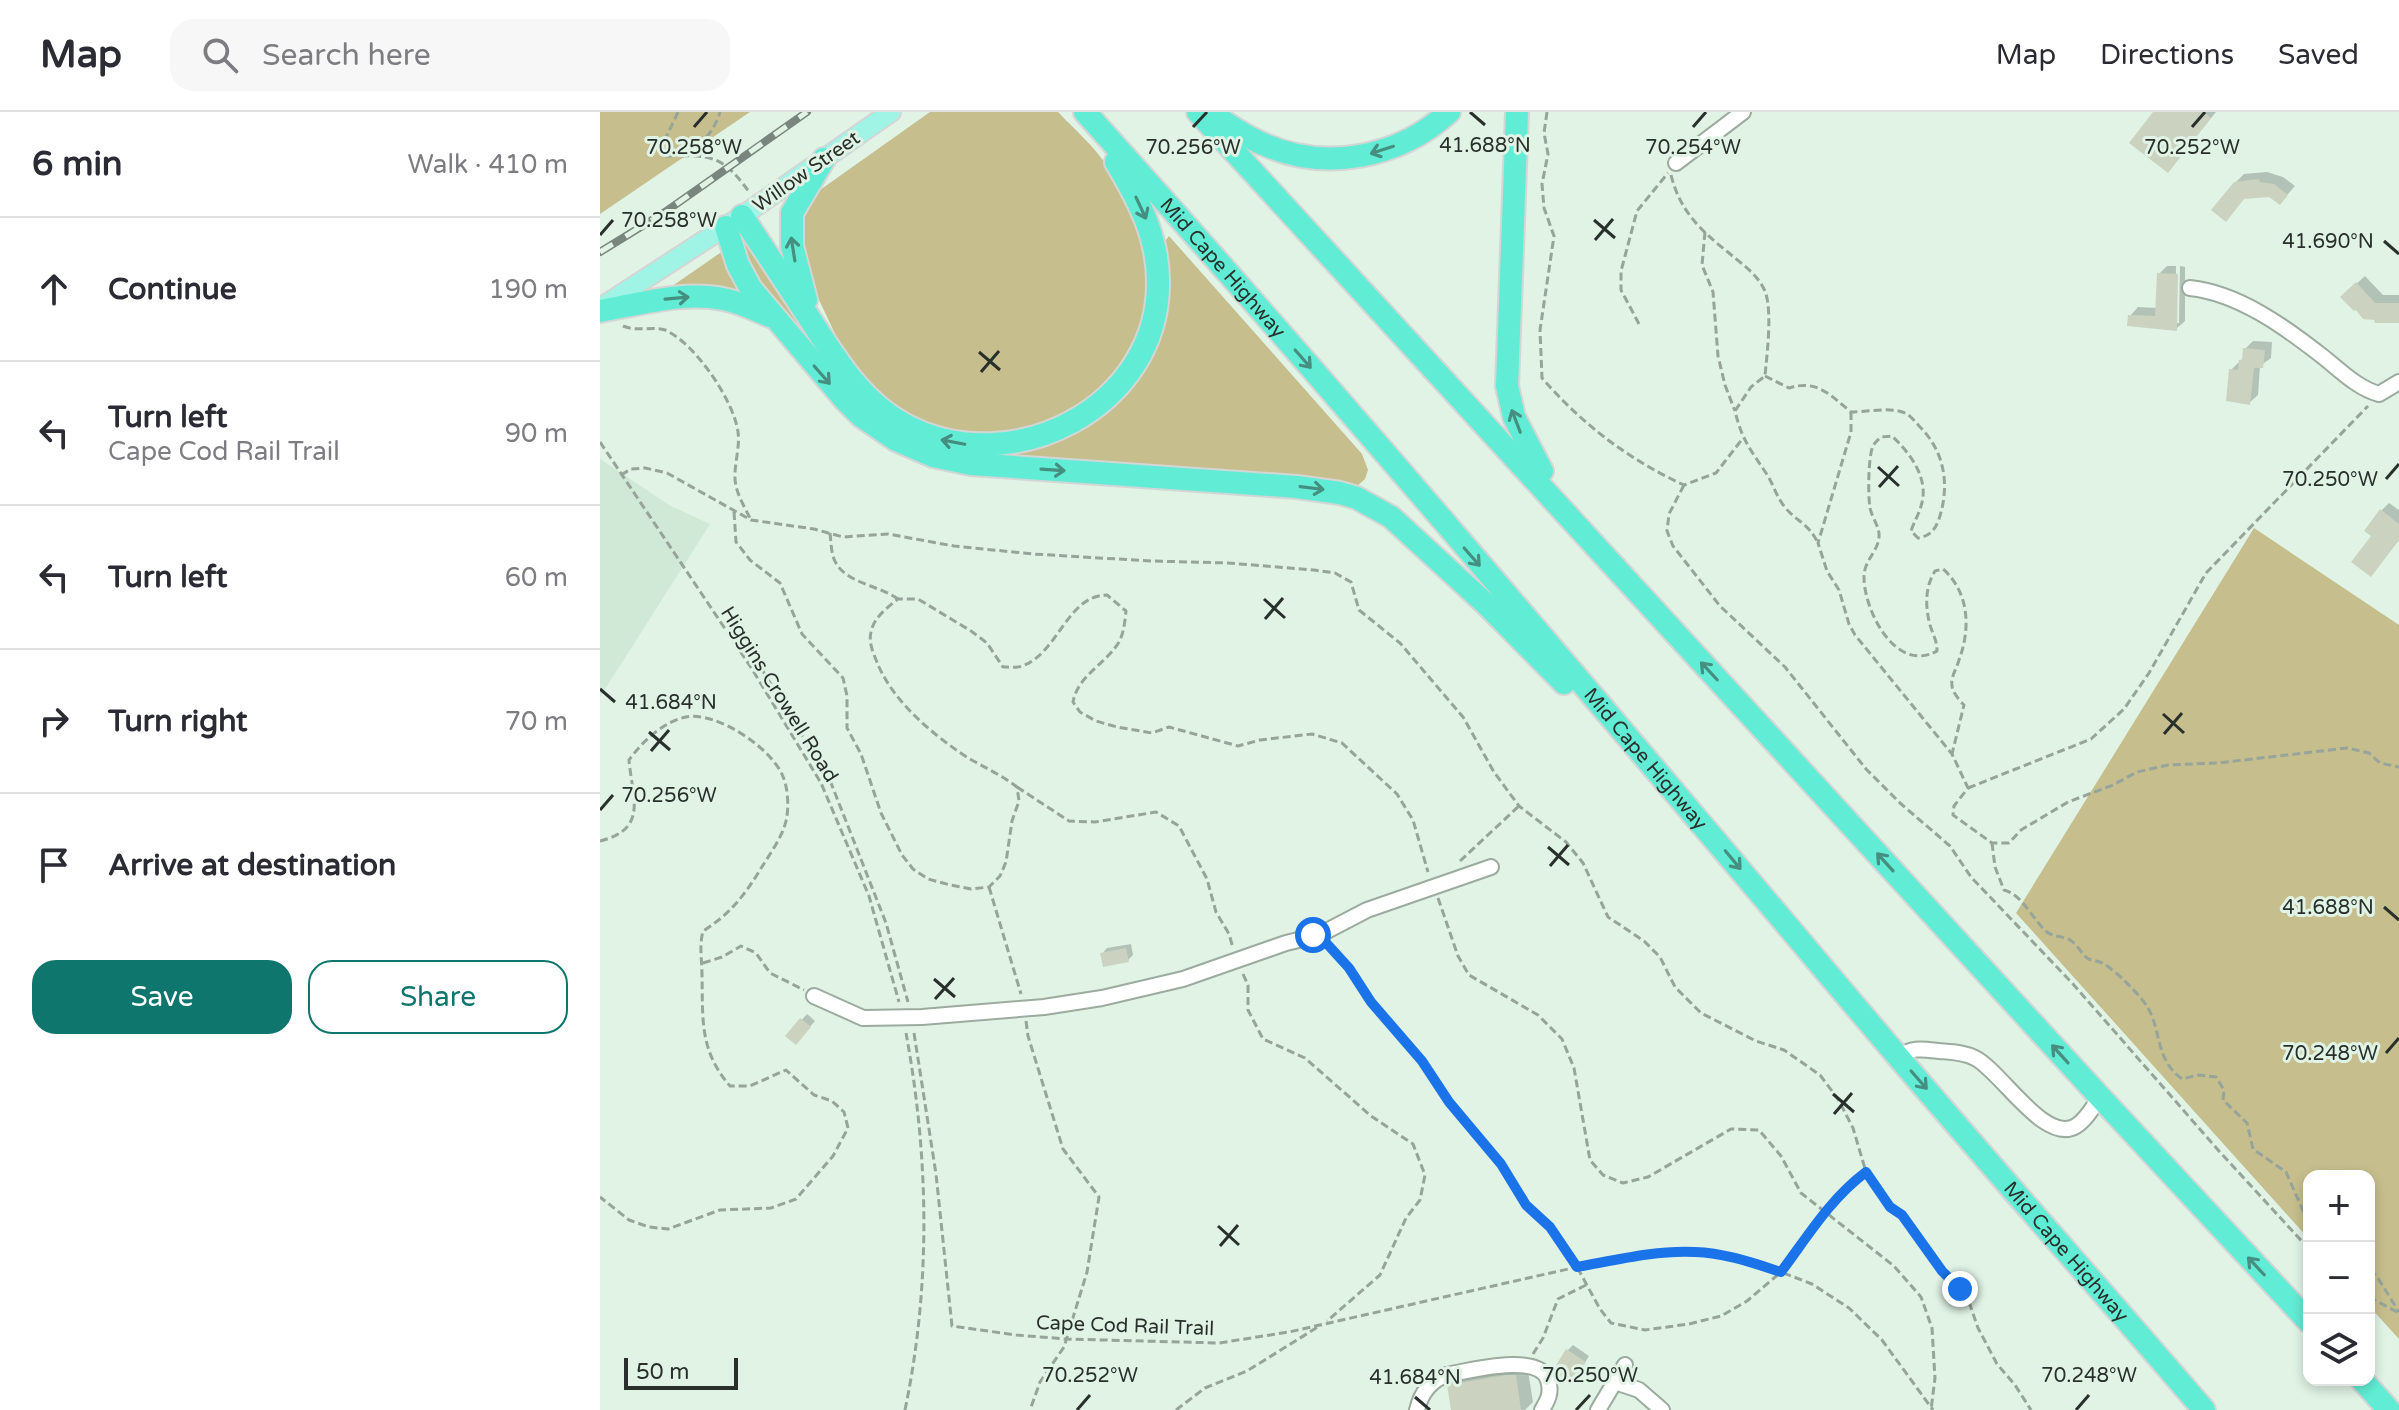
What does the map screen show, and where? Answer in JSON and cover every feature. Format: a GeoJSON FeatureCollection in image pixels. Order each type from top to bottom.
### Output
{"type":"FeatureCollection","features":[{"type":"Feature","properties":{"kind":"highway"},"geometry":{"type":"LineString","coordinates":[[1198,112],[2303,1316]]}},
{"type":"Feature","properties":{"kind":"highway"},"geometry":{"type":"LineString","coordinates":[[1209,112],[1270,147],[1293,155],[1348,159],[1382,151],[1415,137],[1449,112]]}},
{"type":"Feature","properties":{"kind":"highway"},"geometry":{"type":"LineString","coordinates":[[1517,112],[1507,386],[1520,431],[1567,513]]}},
{"type":"Feature","properties":{"kind":"highway"},"geometry":{"type":"LineString","coordinates":[[742,216],[813,325],[863,394],[905,425],[941,440],[983,445],[1020,442],[1057,430],[1093,410],[1119,384],[1140,353],[1154,316],[1158,280],[1154,244],[1141,209],[1086,114]]}},
{"type":"Feature","properties":{"kind":"highway","name":"Mid Cape Highway"},"geometry":{"type":"LineString","coordinates":[[1086,114],[1247,294],[1898,1057],[2204,1410]]}},
{"type":"Feature","properties":{"kind":"highway"},"geometry":{"type":"LineString","coordinates":[[813,325],[794,259],[792,213],[824,159]]}},
{"type":"Feature","properties":{"kind":"highway"},"geometry":{"type":"LineString","coordinates":[[742,216],[744,277],[771,316],[861,416],[896,440],[933,456],[990,466],[1321,489],[1357,498],[1407,530],[1673,790]]}},
{"type":"Feature","properties":{"kind":"highway"},"geometry":{"type":"LineString","coordinates":[[605,314],[668,298],[711,297],[728,299],[771,316]]}},
{"type":"Feature","properties":{"kind":"highway"},"geometry":{"type":"LineString","coordinates":[[2367,1386],[2389,1410]]}},
{"type":"Feature","properties":{"kind":"main road","name":"Willow Street"},"geometry":{"type":"LineString","coordinates":[[605,314],[891,112]]}},
{"type":"Feature","properties":{"kind":"street"},"geometry":{"type":"LineString","coordinates":[[1673,167],[1743,112]]}},
{"type":"Feature","properties":{"kind":"street"},"geometry":{"type":"LineString","coordinates":[[2190,288],[2209,290],[2232,299],[2316,352],[2366,390],[2379,394],[2399,382]]}},
{"type":"Feature","properties":{"kind":"street"},"geometry":{"type":"LineString","coordinates":[[814,996],[863,1018],[1024,1009],[1102,998],[1183,979],[1286,943],[1319,935],[1367,910],[1491,867]]}},
{"type":"Feature","properties":{"kind":"street"},"geometry":{"type":"LineString","coordinates":[[1898,1057],[1918,1048],[1973,1057],[1994,1072],[2046,1124],[2059,1129],[2077,1125],[2100,1097]]}},
{"type":"Feature","properties":{"kind":"street"},"geometry":{"type":"LineString","coordinates":[[1417,1410],[1425,1391],[1436,1379],[1446,1375],[1527,1365],[1540,1368],[1547,1375],[1550,1393],[1542,1410]]}},
{"type":"Feature","properties":{"kind":"street"},"geometry":{"type":"LineString","coordinates":[[1598,1410],[1625,1365]]}},
{"type":"Feature","properties":{"kind":"street"},"geometry":{"type":"LineString","coordinates":[[1615,1382],[1639,1390],[1662,1410]]}},
{"type":"Feature","properties":{"kind":"path"},"geometry":{"type":"LineString","coordinates":[[678,112],[661,151],[666,156],[719,160],[730,167],[742,216]]}},
{"type":"Feature","properties":{"kind":"path"},"geometry":{"type":"LineString","coordinates":[[677,156],[708,136],[716,126],[720,112]]}},
{"type":"Feature","properties":{"kind":"path"},"geometry":{"type":"LineString","coordinates":[[1547,112],[1544,133],[1548,154],[1542,184],[1544,208],[1554,236],[1540,330],[1542,378],[1591,428],[1627,455],[1684,485]]}},
{"type":"Feature","properties":{"kind":"path"},"geometry":{"type":"LineString","coordinates":[[1673,167],[1676,197],[1705,232],[1752,272],[1766,293],[1765,376],[1751,387],[1735,411]]}},
{"type":"Feature","properties":{"kind":"path"},"geometry":{"type":"LineString","coordinates":[[1639,324],[1621,290],[1621,271],[1637,211],[1673,167]]}},
{"type":"Feature","properties":{"kind":"path"},"geometry":{"type":"LineString","coordinates":[[1705,232],[1702,265],[1713,292],[1718,356],[1743,438],[1785,507],[1805,523],[1818,543],[1855,635],[1952,754],[1968,788]]}},
{"type":"Feature","properties":{"kind":"path"},"geometry":{"type":"LineString","coordinates":[[605,314],[628,328],[662,329],[676,337],[702,362],[730,402],[735,417],[739,435],[734,478],[751,520]]}},
{"type":"Feature","properties":{"kind":"path"},"geometry":{"type":"LineString","coordinates":[[1765,376],[1789,388],[1804,383],[1825,390],[1851,412],[1896,411],[1908,414],[1929,436],[1939,453],[1945,475],[1945,500],[1936,527],[1927,537],[1918,538],[1911,531],[1923,503],[1922,481],[1910,453],[1892,436],[1881,437],[1872,447],[1870,510],[1880,533],[1877,547],[1864,568],[1864,580],[1881,632],[1899,649],[1918,657],[1927,657],[1937,651],[1937,640],[1930,625],[1927,590],[1935,571],[1943,569],[1954,579],[1964,598],[1966,626],[1960,659],[1952,677],[1953,691],[1964,705],[1952,754]]}},
{"type":"Feature","properties":{"kind":"path"},"geometry":{"type":"LineString","coordinates":[[2379,394],[2206,573],[2149,673],[2124,709],[2091,739],[1968,788],[1954,806],[1953,815],[1992,843],[2009,843],[2021,830],[2068,802],[2137,772],[2168,765],[2218,763],[2347,748],[2369,753],[2380,763],[2399,767]]}},
{"type":"Feature","properties":{"kind":"path"},"geometry":{"type":"LineString","coordinates":[[1818,543],[1851,432],[1851,412]]}},
{"type":"Feature","properties":{"kind":"path"},"geometry":{"type":"LineString","coordinates":[[1743,438],[1716,473],[1684,485],[1669,514],[1667,531],[1673,546],[1720,606],[1795,678],[1866,769],[1950,846],[1971,877],[2073,984],[2303,1242]]}},
{"type":"Feature","properties":{"kind":"path","name":"Higgins Crowell Road"},"geometry":{"type":"LineString","coordinates":[[600,442],[752,669],[821,783],[869,896],[907,1016],[925,1218],[919,1330],[905,1410]]}},
{"type":"Feature","properties":{"kind":"path"},"geometry":{"type":"LineString","coordinates":[[621,475],[631,469],[645,468],[667,473],[751,520],[843,537],[888,534],[954,546],[1033,554],[1228,563],[1335,573],[1351,582],[1359,610],[1400,643],[1463,717],[1494,772],[1519,806],[1566,842],[1583,863],[1608,917],[1644,941],[1660,957],[1675,987],[1701,1013],[1756,1041],[1784,1050],[1820,1075],[1838,1099],[1853,1128],[1866,1172],[1890,1207],[1902,1215],[1934,1262],[1968,1299],[1978,1328],[1997,1364],[2031,1410]]}},
{"type":"Feature","properties":{"kind":"path"},"geometry":{"type":"LineString","coordinates":[[734,512],[736,542],[750,560],[780,583],[802,634],[843,678],[847,696],[847,728],[861,754],[881,813],[902,855],[913,869],[928,879],[971,889],[989,887],[1000,876],[1006,862],[1012,821],[1019,801],[1017,787]]}},
{"type":"Feature","properties":{"kind":"path"},"geometry":{"type":"LineString","coordinates":[[830,533],[833,555],[844,572],[886,590],[898,599],[918,599],[987,643],[1003,667],[1023,666],[1032,660],[1081,606],[1096,595],[1107,595],[1126,611],[1119,642],[1075,690],[1073,702],[1080,712],[1096,721],[1152,733],[1169,727],[1238,746],[1260,740],[1312,734],[1342,743],[1397,794],[1413,820],[1458,956],[1469,975],[1538,1015],[1562,1039],[1574,1068],[1590,1160],[1603,1175],[1623,1183],[1648,1177],[1731,1129],[1759,1130],[1781,1156],[1801,1193],[1894,1266],[1921,1297],[1932,1328],[1935,1378],[1932,1409]]}},
{"type":"Feature","properties":{"kind":"path"},"geometry":{"type":"LineString","coordinates":[[898,599],[880,614],[871,632],[872,652],[895,694],[910,711],[959,751],[1069,821],[1095,822],[1156,812],[1179,826],[1207,879],[1216,912],[1229,934],[1248,985],[1248,1010],[1263,1039],[1305,1058],[1371,1116],[1413,1144],[1425,1175],[1420,1200],[1406,1218],[1380,1275],[1325,1322],[1247,1371],[1205,1388],[1176,1410]]}},
{"type":"Feature","properties":{"kind":"path","name":"Cape Cod Rail Trail"},"geometry":{"type":"LineString","coordinates":[[755,658],[831,783],[886,923],[904,982],[907,1016],[932,1138],[952,1326],[1066,1339],[1219,1343],[1289,1332],[1577,1267],[1667,1252],[1699,1252],[1731,1256],[1781,1272],[1812,1284],[1849,1308],[1882,1340],[1932,1409]]}},
{"type":"Feature","properties":{"kind":"path"},"geometry":{"type":"LineString","coordinates":[[600,841],[624,833],[633,820],[636,798],[629,760],[639,746],[674,720],[690,716],[723,722],[776,763],[784,778],[788,797],[786,821],[770,853],[736,906],[703,931],[699,946],[702,963],[701,1017],[706,1046],[715,1068],[730,1086],[750,1086],[786,1070],[814,1095],[832,1101],[844,1112],[848,1128],[833,1156],[796,1199],[771,1208],[720,1210],[668,1229],[629,1220],[600,1197]]}},
{"type":"Feature","properties":{"kind":"path"},"geometry":{"type":"LineString","coordinates":[[1436,886],[1519,806]]}},
{"type":"Feature","properties":{"kind":"path"},"geometry":{"type":"LineString","coordinates":[[1992,843],[1995,867],[2004,890],[2014,893],[2050,935],[2073,942],[2084,956],[2103,962],[2135,990],[2157,1030],[2157,1045],[2175,1074],[2182,1079],[2198,1075],[2216,1077],[2224,1090],[2223,1100],[2247,1123],[2253,1149],[2286,1172],[2303,1211]]}},
{"type":"Feature","properties":{"kind":"path"},"geometry":{"type":"LineString","coordinates":[[989,887],[1024,1009],[1028,1036],[1063,1149],[1099,1197],[1087,1272],[1064,1347],[1040,1382],[1030,1410]]}},
{"type":"Feature","properties":{"kind":"path"},"geometry":{"type":"LineString","coordinates":[[1319,935],[1349,968],[1371,1002],[1422,1061],[1449,1102],[1501,1164],[1526,1205],[1550,1227],[1611,1323],[1645,1330],[1689,1324],[1721,1316],[1747,1301],[1781,1272],[1825,1210],[1844,1188],[1866,1172]]}},
{"type":"Feature","properties":{"kind":"path"},"geometry":{"type":"LineString","coordinates":[[702,963],[722,957],[741,946],[756,953],[770,973],[814,996]]}},
{"type":"Feature","properties":{"kind":"path"},"geometry":{"type":"LineString","coordinates":[[2375,1274],[2399,1313]]}},
{"type":"Feature","properties":{"kind":"path"},"geometry":{"type":"LineString","coordinates":[[1527,1365],[1543,1338],[1558,1299],[1586,1285]]}},
{"type":"Feature","properties":{"kind":"path"},"geometry":{"type":"LineString","coordinates":[[2375,1300],[2399,1313]]}},
{"type":"Feature","properties":{"kind":"shaded area"},"geometry":{"type":"Polygon","coordinates":[[[600,112],[750,112],[600,214],[600,112]]]}},
{"type":"Feature","properties":{"kind":"shaded area"},"geometry":{"type":"Polygon","coordinates":[[[930,112],[1058,112],[1102,159],[1138,225],[1146,254],[1148,284],[1134,339],[1100,387],[1078,406],[1046,425],[978,437],[924,423],[895,409],[868,387],[852,364],[807,272],[800,232],[803,219],[820,190],[930,112]]]}},
{"type":"Feature","properties":{"kind":"shaded area"},"geometry":{"type":"Polygon","coordinates":[[[1169,236],[1362,454],[1368,470],[1365,479],[1355,488],[1339,482],[1288,476],[1148,465],[976,458],[929,447],[880,423],[842,388],[752,281],[740,245],[742,241],[749,242],[833,369],[871,412],[909,436],[936,446],[965,452],[994,453],[1051,441],[1077,429],[1102,412],[1129,387],[1147,356],[1161,322],[1167,281],[1163,244],[1169,236]]]}},
{"type":"Feature","properties":{"kind":"shaded area"},"geometry":{"type":"Polygon","coordinates":[[[720,253],[742,294],[668,289],[720,253]]]}},
{"type":"Feature","properties":{"kind":"shaded area"},"geometry":{"type":"Polygon","coordinates":[[[600,459],[669,505],[710,524],[600,697],[600,459]]]}},
{"type":"Feature","properties":{"kind":"shaded area"},"geometry":{"type":"Polygon","coordinates":[[[2254,528],[2399,625],[2399,1339],[2375,1313],[2375,1170],[2303,1170],[2303,1232],[2016,913],[2254,528]]]}},
{"type":"Feature","properties":{"kind":"building"},"geometry":{"type":"Polygon","coordinates":[[[2153,112],[2204,112],[2211,118],[2168,173],[2129,143],[2153,112]]]}},
{"type":"Feature","properties":{"kind":"building"},"geometry":{"type":"Polygon","coordinates":[[[2259,179],[2260,182],[2274,184],[2288,195],[2280,205],[2269,197],[2244,199],[2226,222],[2211,210],[2234,182],[2259,179]]]}},
{"type":"Feature","properties":{"kind":"building"},"geometry":{"type":"Polygon","coordinates":[[[2157,273],[2178,274],[2177,331],[2127,326],[2128,315],[2155,316],[2157,273]]]}},
{"type":"Feature","properties":{"kind":"building"},"geometry":{"type":"Polygon","coordinates":[[[2356,282],[2375,303],[2399,303],[2399,323],[2375,323],[2374,320],[2363,319],[2354,311],[2340,297],[2356,282]]]}},
{"type":"Feature","properties":{"kind":"building"},"geometry":{"type":"Polygon","coordinates":[[[2243,348],[2265,350],[2263,368],[2254,368],[2250,405],[2226,401],[2229,369],[2238,370],[2243,348]]]}},
{"type":"Feature","properties":{"kind":"building"},"geometry":{"type":"Polygon","coordinates":[[[2380,509],[2399,524],[2399,540],[2371,577],[2351,562],[2371,536],[2364,531],[2380,509]]]}},
{"type":"Feature","properties":{"kind":"building"},"geometry":{"type":"Polygon","coordinates":[[[1126,948],[1129,962],[1103,967],[1100,953],[1126,948]]]}},
{"type":"Feature","properties":{"kind":"building"},"geometry":{"type":"Polygon","coordinates":[[[800,1018],[811,1027],[796,1045],[785,1036],[800,1018]]]}},
{"type":"Feature","properties":{"kind":"building"},"geometry":{"type":"Polygon","coordinates":[[[1566,1349],[1586,1362],[1571,1385],[1553,1370],[1566,1349]]]}},
{"type":"Feature","properties":{"kind":"building"},"geometry":{"type":"Polygon","coordinates":[[[1516,1375],[1521,1410],[1451,1410],[1447,1385],[1516,1375]]]}},
{"type":"Feature","properties":{"kind":"railway"},"geometry":{"type":"LineString","coordinates":[[600,252],[665,212],[807,112]]}},
{"type":"Feature","properties":{"kind":"route"},"geometry":{"type":"LineString","coordinates":[[1313,935],[1319,935],[1349,968],[1371,1002],[1422,1061],[1449,1102],[1501,1164],[1526,1205],[1550,1227],[1577,1267],[1667,1252],[1699,1252],[1731,1256],[1781,1272],[1829,1204],[1866,1172],[1890,1207],[1902,1215],[1942,1271],[1960,1289]]}}]}
